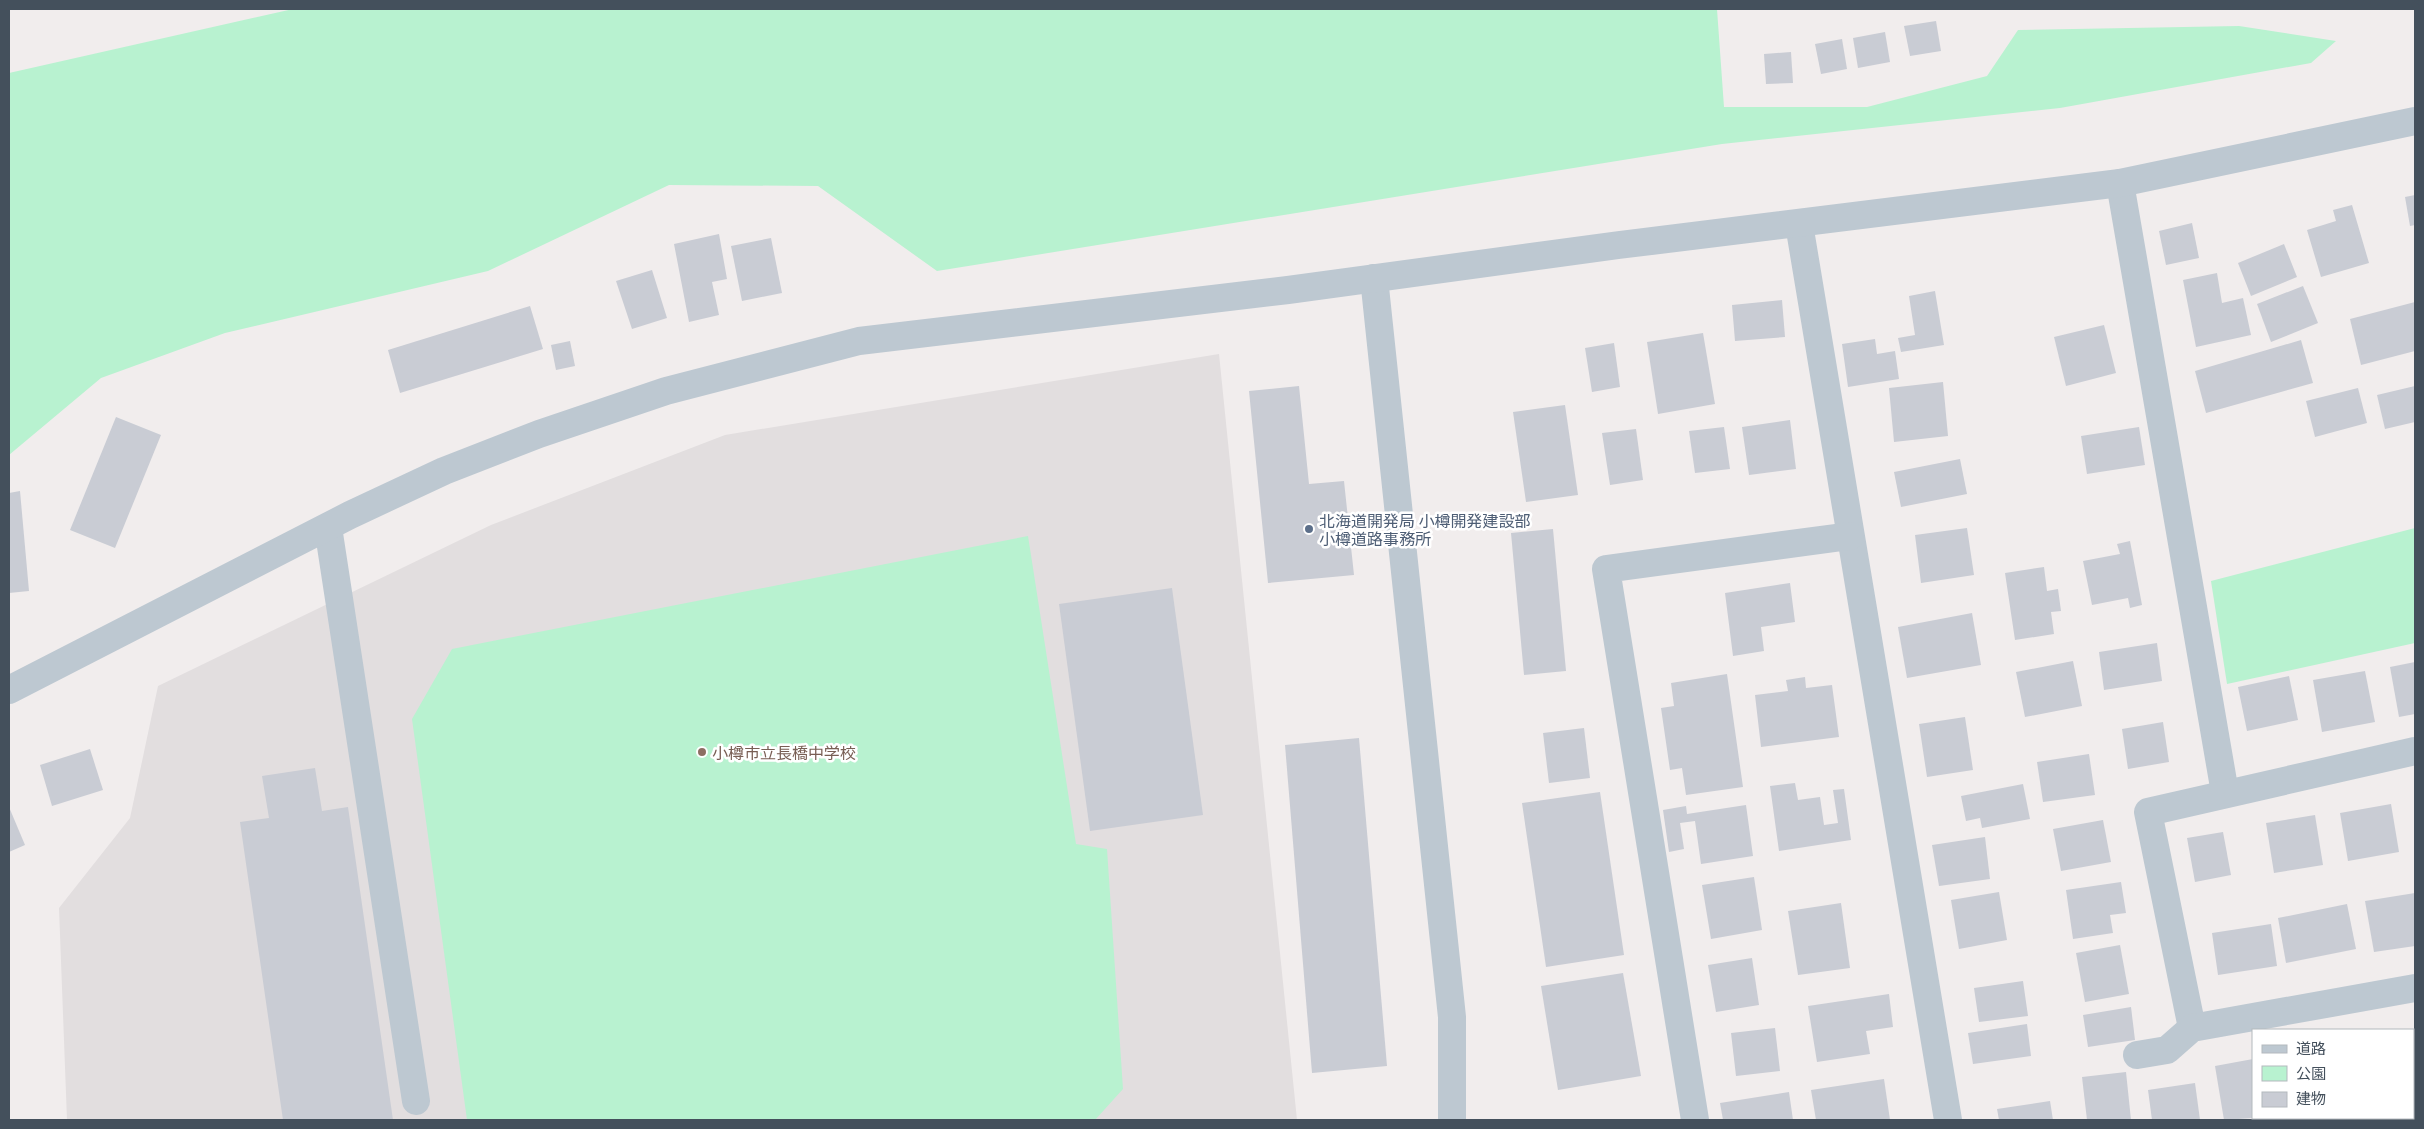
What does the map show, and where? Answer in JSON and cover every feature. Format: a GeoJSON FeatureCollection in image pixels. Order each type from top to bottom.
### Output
{"type":"FeatureCollection","features":[{"type":"Feature","properties":{"kind":"street"},"geometry":{"type":"LineString","coordinates":[[9,690],[328,527],[444,471],[539,434],[666,391],[859,340],[1374,278],[2120,182],[2415,121]]}},
{"type":"Feature","properties":{"kind":"street"},"geometry":{"type":"LineString","coordinates":[[2120,182],[2225,793]]}},
{"type":"Feature","properties":{"kind":"street"},"geometry":{"type":"LineString","coordinates":[[1799,224],[1948,1120]]}},
{"type":"Feature","properties":{"kind":"street"},"geometry":{"type":"LineString","coordinates":[[1374,278],[1452,1017],[1452,1120]]}},
{"type":"Feature","properties":{"kind":"street"},"geometry":{"type":"LineString","coordinates":[[328,527],[416,1101]]}},
{"type":"Feature","properties":{"kind":"street"},"geometry":{"type":"LineString","coordinates":[[1695,1120],[1606,569],[1850,536]]}},
{"type":"Feature","properties":{"kind":"street"},"geometry":{"type":"LineString","coordinates":[[2192,1028],[2148,812],[2415,751]]}},
{"type":"Feature","properties":{"kind":"street"},"geometry":{"type":"LineString","coordinates":[[2137,1055],[2167,1050],[2192,1028],[2415,988]]}},
{"type":"Feature","properties":{"kind":"shaded area","name":"小樽市立長橋中学校"},"geometry":{"type":"Polygon","coordinates":[[[1219,354],[1297,1120],[67,1120],[59,908],[130,818],[158,686],[491,525],[725,435],[1219,354]]]}},
{"type":"Feature","properties":{"kind":"green space"},"geometry":{"type":"Polygon","coordinates":[[[293,9],[1717,9],[1724,107],[1867,107],[1987,76],[2018,30],[2239,26],[2336,41],[2311,63],[2060,108],[1722,144],[937,271],[818,186],[669,185],[488,271],[225,333],[101,378],[9,455],[9,73],[293,9]]]}},
{"type":"Feature","properties":{"kind":"green space"},"geometry":{"type":"Polygon","coordinates":[[[2415,528],[2415,643],[2227,684],[2211,581],[2415,528]]]}},
{"type":"Feature","properties":{"kind":"green space"},"geometry":{"type":"Polygon","coordinates":[[[1028,536],[1076,844],[1107,849],[1123,1089],[1095,1120],[467,1120],[412,719],[452,649],[1028,536]]]}},
{"type":"Feature","properties":{"kind":"building"},"geometry":{"type":"Polygon","coordinates":[[[1936,21],[1941,51],[1910,56],[1904,26],[1936,21]]]}},
{"type":"Feature","properties":{"kind":"building"},"geometry":{"type":"Polygon","coordinates":[[[1885,32],[1890,62],[1858,68],[1853,38],[1885,32]]]}},
{"type":"Feature","properties":{"kind":"building"},"geometry":{"type":"Polygon","coordinates":[[[1842,39],[1847,69],[1821,74],[1815,44],[1842,39]]]}},
{"type":"Feature","properties":{"kind":"building"},"geometry":{"type":"Polygon","coordinates":[[[1791,52],[1793,83],[1766,84],[1764,54],[1791,52]]]}},
{"type":"Feature","properties":{"kind":"building"},"geometry":{"type":"Polygon","coordinates":[[[2415,195],[2415,225],[2410,226],[2405,197],[2415,195]]]}},
{"type":"Feature","properties":{"kind":"building"},"geometry":{"type":"Polygon","coordinates":[[[2352,205],[2369,263],[2321,277],[2307,230],[2336,221],[2333,210],[2352,205]]]}},
{"type":"Feature","properties":{"kind":"building"},"geometry":{"type":"Polygon","coordinates":[[[2192,223],[2199,258],[2166,265],[2159,231],[2192,223]]]}},
{"type":"Feature","properties":{"kind":"building"},"geometry":{"type":"Polygon","coordinates":[[[719,234],[727,279],[712,282],[719,315],[689,322],[674,244],[719,234]]]}},
{"type":"Feature","properties":{"kind":"building"},"geometry":{"type":"Polygon","coordinates":[[[771,238],[782,293],[742,301],[731,246],[771,238]]]}},
{"type":"Feature","properties":{"kind":"building"},"geometry":{"type":"Polygon","coordinates":[[[2284,244],[2297,277],[2251,296],[2238,263],[2284,244]]]}},
{"type":"Feature","properties":{"kind":"building"},"geometry":{"type":"Polygon","coordinates":[[[652,270],[667,318],[632,329],[616,281],[652,270]]]}},
{"type":"Feature","properties":{"kind":"building"},"geometry":{"type":"Polygon","coordinates":[[[2217,273],[2222,303],[2243,298],[2251,335],[2196,347],[2183,280],[2217,273]]]}},
{"type":"Feature","properties":{"kind":"building"},"geometry":{"type":"Polygon","coordinates":[[[2303,286],[2318,323],[2271,342],[2257,304],[2303,286]]]}},
{"type":"Feature","properties":{"kind":"building"},"geometry":{"type":"Polygon","coordinates":[[[1935,291],[1944,345],[1901,352],[1898,338],[1915,335],[1909,296],[1935,291]]]}},
{"type":"Feature","properties":{"kind":"building"},"geometry":{"type":"Polygon","coordinates":[[[1782,300],[1785,337],[1735,341],[1732,305],[1782,300]]]}},
{"type":"Feature","properties":{"kind":"building"},"geometry":{"type":"Polygon","coordinates":[[[2415,302],[2415,351],[2361,365],[2350,319],[2415,302]]]}},
{"type":"Feature","properties":{"kind":"building"},"geometry":{"type":"Polygon","coordinates":[[[530,306],[543,349],[400,393],[388,350],[530,306]]]}},
{"type":"Feature","properties":{"kind":"building"},"geometry":{"type":"Polygon","coordinates":[[[2104,325],[2116,373],[2066,386],[2054,337],[2104,325]]]}},
{"type":"Feature","properties":{"kind":"building"},"geometry":{"type":"Polygon","coordinates":[[[1703,333],[1715,404],[1658,414],[1647,342],[1703,333]]]}},
{"type":"Feature","properties":{"kind":"building"},"geometry":{"type":"Polygon","coordinates":[[[1875,339],[1877,354],[1895,351],[1899,379],[1848,387],[1842,344],[1875,339]]]}},
{"type":"Feature","properties":{"kind":"building"},"geometry":{"type":"Polygon","coordinates":[[[2301,340],[2313,383],[2206,413],[2195,371],[2301,340]]]}},
{"type":"Feature","properties":{"kind":"building"},"geometry":{"type":"Polygon","coordinates":[[[570,341],[575,366],[556,370],[551,345],[570,341]]]}},
{"type":"Feature","properties":{"kind":"building"},"geometry":{"type":"Polygon","coordinates":[[[1614,343],[1620,387],[1592,392],[1585,348],[1614,343]]]}},
{"type":"Feature","properties":{"kind":"building"},"geometry":{"type":"Polygon","coordinates":[[[1943,382],[1948,436],[1894,442],[1889,388],[1943,382]]]}},
{"type":"Feature","properties":{"kind":"building"},"geometry":{"type":"Polygon","coordinates":[[[1299,386],[1309,484],[1344,481],[1354,575],[1268,583],[1249,391],[1299,386]]]}},
{"type":"Feature","properties":{"kind":"building"},"geometry":{"type":"Polygon","coordinates":[[[2415,386],[2415,422],[2385,429],[2377,395],[2415,386]]]}},
{"type":"Feature","properties":{"kind":"building"},"geometry":{"type":"Polygon","coordinates":[[[2358,388],[2367,423],[2315,437],[2306,401],[2358,388]]]}},
{"type":"Feature","properties":{"kind":"building"},"geometry":{"type":"Polygon","coordinates":[[[1565,405],[1578,495],[1526,502],[1513,412],[1565,405]]]}},
{"type":"Feature","properties":{"kind":"building"},"geometry":{"type":"Polygon","coordinates":[[[116,417],[161,435],[115,548],[70,530],[116,417]]]}},
{"type":"Feature","properties":{"kind":"building"},"geometry":{"type":"Polygon","coordinates":[[[1790,420],[1796,469],[1749,475],[1742,427],[1790,420]]]}},
{"type":"Feature","properties":{"kind":"building"},"geometry":{"type":"Polygon","coordinates":[[[1724,427],[1730,469],[1695,473],[1689,431],[1724,427]]]}},
{"type":"Feature","properties":{"kind":"building"},"geometry":{"type":"Polygon","coordinates":[[[2139,427],[2145,465],[2087,474],[2081,436],[2139,427]]]}},
{"type":"Feature","properties":{"kind":"building"},"geometry":{"type":"Polygon","coordinates":[[[1636,429],[1643,480],[1610,485],[1602,433],[1636,429]]]}},
{"type":"Feature","properties":{"kind":"building"},"geometry":{"type":"Polygon","coordinates":[[[1960,459],[1967,494],[1901,507],[1894,472],[1960,459]]]}},
{"type":"Feature","properties":{"kind":"building"},"geometry":{"type":"Polygon","coordinates":[[[20,491],[29,591],[9,593],[9,493],[20,491]]]}},
{"type":"Feature","properties":{"kind":"building"},"geometry":{"type":"Polygon","coordinates":[[[1967,528],[1974,575],[1921,583],[1915,535],[1967,528]]]}},
{"type":"Feature","properties":{"kind":"building"},"geometry":{"type":"Polygon","coordinates":[[[1553,529],[1566,671],[1524,675],[1511,533],[1553,529]]]}},
{"type":"Feature","properties":{"kind":"building"},"geometry":{"type":"Polygon","coordinates":[[[2130,541],[2142,605],[2130,608],[2128,598],[2092,605],[2083,561],[2120,554],[2117,544],[2130,541]]]}},
{"type":"Feature","properties":{"kind":"building"},"geometry":{"type":"Polygon","coordinates":[[[2044,567],[2047,591],[2058,589],[2061,611],[2051,612],[2054,634],[2015,640],[2005,573],[2044,567]]]}},
{"type":"Feature","properties":{"kind":"building"},"geometry":{"type":"Polygon","coordinates":[[[1790,583],[1795,622],[1761,627],[1764,651],[1733,656],[1725,593],[1790,583]]]}},
{"type":"Feature","properties":{"kind":"building"},"geometry":{"type":"Polygon","coordinates":[[[1172,588],[1203,815],[1090,831],[1059,604],[1172,588]]]}},
{"type":"Feature","properties":{"kind":"building"},"geometry":{"type":"Polygon","coordinates":[[[1972,613],[1981,665],[1907,678],[1898,627],[1972,613]]]}},
{"type":"Feature","properties":{"kind":"building"},"geometry":{"type":"Polygon","coordinates":[[[2157,643],[2162,681],[2104,690],[2099,652],[2157,643]]]}},
{"type":"Feature","properties":{"kind":"building"},"geometry":{"type":"Polygon","coordinates":[[[2073,661],[2082,706],[2025,717],[2016,672],[2073,661]]]}},
{"type":"Feature","properties":{"kind":"building"},"geometry":{"type":"Polygon","coordinates":[[[2415,662],[2415,714],[2399,717],[2390,667],[2415,662]]]}},
{"type":"Feature","properties":{"kind":"building"},"geometry":{"type":"Polygon","coordinates":[[[2365,671],[2375,722],[2322,732],[2313,680],[2365,671]]]}},
{"type":"Feature","properties":{"kind":"building"},"geometry":{"type":"Polygon","coordinates":[[[1727,674],[1743,787],[1686,795],[1682,768],[1670,770],[1661,708],[1674,706],[1671,683],[1727,674]]]}},
{"type":"Feature","properties":{"kind":"building"},"geometry":{"type":"Polygon","coordinates":[[[2289,676],[2298,720],[2247,731],[2238,687],[2289,676]]]}},
{"type":"Feature","properties":{"kind":"building"},"geometry":{"type":"Polygon","coordinates":[[[1805,677],[1806,688],[1832,685],[1839,737],[1761,747],[1755,695],[1788,691],[1786,680],[1805,677]]]}},
{"type":"Feature","properties":{"kind":"building"},"geometry":{"type":"Polygon","coordinates":[[[1965,717],[1973,770],[1927,777],[1919,724],[1965,717]]]}},
{"type":"Feature","properties":{"kind":"building"},"geometry":{"type":"Polygon","coordinates":[[[2163,722],[2169,762],[2128,769],[2122,729],[2163,722]]]}},
{"type":"Feature","properties":{"kind":"building"},"geometry":{"type":"Polygon","coordinates":[[[1584,728],[1590,778],[1549,783],[1543,733],[1584,728]]]}},
{"type":"Feature","properties":{"kind":"building"},"geometry":{"type":"Polygon","coordinates":[[[1359,738],[1387,1066],[1312,1073],[1285,745],[1359,738]]]}},
{"type":"Feature","properties":{"kind":"building"},"geometry":{"type":"Polygon","coordinates":[[[90,749],[103,790],[52,806],[40,765],[90,749]]]}},
{"type":"Feature","properties":{"kind":"building"},"geometry":{"type":"Polygon","coordinates":[[[2089,754],[2095,795],[2043,802],[2037,762],[2089,754]]]}},
{"type":"Feature","properties":{"kind":"building"},"geometry":{"type":"Polygon","coordinates":[[[315,768],[322,811],[348,807],[393,1120],[283,1120],[240,822],[269,818],[262,776],[315,768]]]}},
{"type":"Feature","properties":{"kind":"building"},"geometry":{"type":"Polygon","coordinates":[[[1795,783],[1798,800],[1820,797],[1824,825],[1838,823],[1833,790],[1844,789],[1851,840],[1779,851],[1770,786],[1795,783]]]}},
{"type":"Feature","properties":{"kind":"building"},"geometry":{"type":"Polygon","coordinates":[[[2023,784],[2030,819],[1982,828],[1980,818],[1966,821],[1961,796],[2023,784]]]}},
{"type":"Feature","properties":{"kind":"building"},"geometry":{"type":"Polygon","coordinates":[[[1600,792],[1624,955],[1546,967],[1522,803],[1600,792]]]}},
{"type":"Feature","properties":{"kind":"building"},"geometry":{"type":"Polygon","coordinates":[[[2391,804],[2399,852],[2348,861],[2340,813],[2391,804]]]}},
{"type":"Feature","properties":{"kind":"building"},"geometry":{"type":"Polygon","coordinates":[[[1746,805],[1753,856],[1701,864],[1695,821],[1680,823],[1684,849],[1669,852],[1663,810],[1686,806],[1687,814],[1746,805]]]}},
{"type":"Feature","properties":{"kind":"building"},"geometry":{"type":"Polygon","coordinates":[[[9,807],[25,845],[9,852],[9,807]]]}},
{"type":"Feature","properties":{"kind":"building"},"geometry":{"type":"Polygon","coordinates":[[[2315,815],[2323,865],[2274,873],[2266,823],[2315,815]]]}},
{"type":"Feature","properties":{"kind":"building"},"geometry":{"type":"Polygon","coordinates":[[[2103,820],[2111,862],[2061,871],[2053,829],[2103,820]]]}},
{"type":"Feature","properties":{"kind":"building"},"geometry":{"type":"Polygon","coordinates":[[[2223,832],[2231,875],[2195,882],[2187,838],[2223,832]]]}},
{"type":"Feature","properties":{"kind":"building"},"geometry":{"type":"Polygon","coordinates":[[[1985,837],[1990,879],[1939,886],[1932,845],[1985,837]]]}},
{"type":"Feature","properties":{"kind":"building"},"geometry":{"type":"Polygon","coordinates":[[[1754,877],[1762,930],[1711,939],[1702,885],[1754,877]]]}},
{"type":"Feature","properties":{"kind":"building"},"geometry":{"type":"Polygon","coordinates":[[[2121,882],[2126,913],[2110,915],[2113,933],[2073,939],[2066,890],[2121,882]]]}},
{"type":"Feature","properties":{"kind":"building"},"geometry":{"type":"Polygon","coordinates":[[[1999,892],[2007,940],[1959,949],[1951,900],[1999,892]]]}},
{"type":"Feature","properties":{"kind":"building"},"geometry":{"type":"Polygon","coordinates":[[[2415,893],[2415,946],[2374,952],[2365,901],[2415,893]]]}},
{"type":"Feature","properties":{"kind":"building"},"geometry":{"type":"Polygon","coordinates":[[[1841,903],[1850,968],[1798,975],[1788,911],[1841,903]]]}},
{"type":"Feature","properties":{"kind":"building"},"geometry":{"type":"Polygon","coordinates":[[[2347,904],[2356,949],[2286,963],[2278,918],[2347,904]]]}},
{"type":"Feature","properties":{"kind":"building"},"geometry":{"type":"Polygon","coordinates":[[[2271,924],[2277,966],[2218,975],[2212,933],[2271,924]]]}},
{"type":"Feature","properties":{"kind":"building"},"geometry":{"type":"Polygon","coordinates":[[[2120,945],[2129,994],[2085,1002],[2076,953],[2120,945]]]}},
{"type":"Feature","properties":{"kind":"building"},"geometry":{"type":"Polygon","coordinates":[[[1752,958],[1759,1005],[1716,1012],[1708,965],[1752,958]]]}},
{"type":"Feature","properties":{"kind":"building"},"geometry":{"type":"Polygon","coordinates":[[[1623,973],[1641,1076],[1558,1090],[1541,986],[1623,973]]]}},
{"type":"Feature","properties":{"kind":"building"},"geometry":{"type":"Polygon","coordinates":[[[2023,981],[2028,1016],[1979,1022],[1974,988],[2023,981]]]}},
{"type":"Feature","properties":{"kind":"building"},"geometry":{"type":"Polygon","coordinates":[[[1889,994],[1893,1027],[1866,1031],[1870,1054],[1817,1062],[1808,1006],[1889,994]]]}},
{"type":"Feature","properties":{"kind":"building"},"geometry":{"type":"Polygon","coordinates":[[[2131,1007],[2135,1040],[2088,1047],[2083,1015],[2131,1007]]]}},
{"type":"Feature","properties":{"kind":"building"},"geometry":{"type":"Polygon","coordinates":[[[2027,1024],[2031,1056],[1973,1064],[1968,1033],[2027,1024]]]}},
{"type":"Feature","properties":{"kind":"building"},"geometry":{"type":"Polygon","coordinates":[[[1775,1028],[1780,1071],[1736,1076],[1731,1033],[1775,1028]]]}},
{"type":"Feature","properties":{"kind":"building"},"geometry":{"type":"Polygon","coordinates":[[[2252,1059],[2252,1118],[2224,1120],[2215,1066],[2252,1059]]]}},
{"type":"Feature","properties":{"kind":"building"},"geometry":{"type":"Polygon","coordinates":[[[2126,1072],[2131,1120],[2087,1120],[2082,1077],[2126,1072]]]}},
{"type":"Feature","properties":{"kind":"building"},"geometry":{"type":"Polygon","coordinates":[[[1884,1079],[1890,1120],[1816,1120],[1811,1090],[1884,1079]]]}},
{"type":"Feature","properties":{"kind":"building"},"geometry":{"type":"Polygon","coordinates":[[[2195,1083],[2200,1120],[2152,1120],[2148,1090],[2195,1083]]]}},
{"type":"Feature","properties":{"kind":"building"},"geometry":{"type":"Polygon","coordinates":[[[1789,1092],[1793,1120],[1723,1120],[1720,1103],[1789,1092]]]}},
{"type":"Feature","properties":{"kind":"building"},"geometry":{"type":"Polygon","coordinates":[[[2050,1101],[2053,1120],[1999,1120],[1997,1109],[2050,1101]]]}},
{"type":"Feature","properties":{"kind":"place","name":"北海道開発局 小樽開発建設部 小樽道路事務所"},"geometry":{"type":"Point","coordinates":[1309,529]}},
{"type":"Feature","properties":{"kind":"place","name":"小樽市立長橋中学校"},"geometry":{"type":"Point","coordinates":[702,752]}}]}
